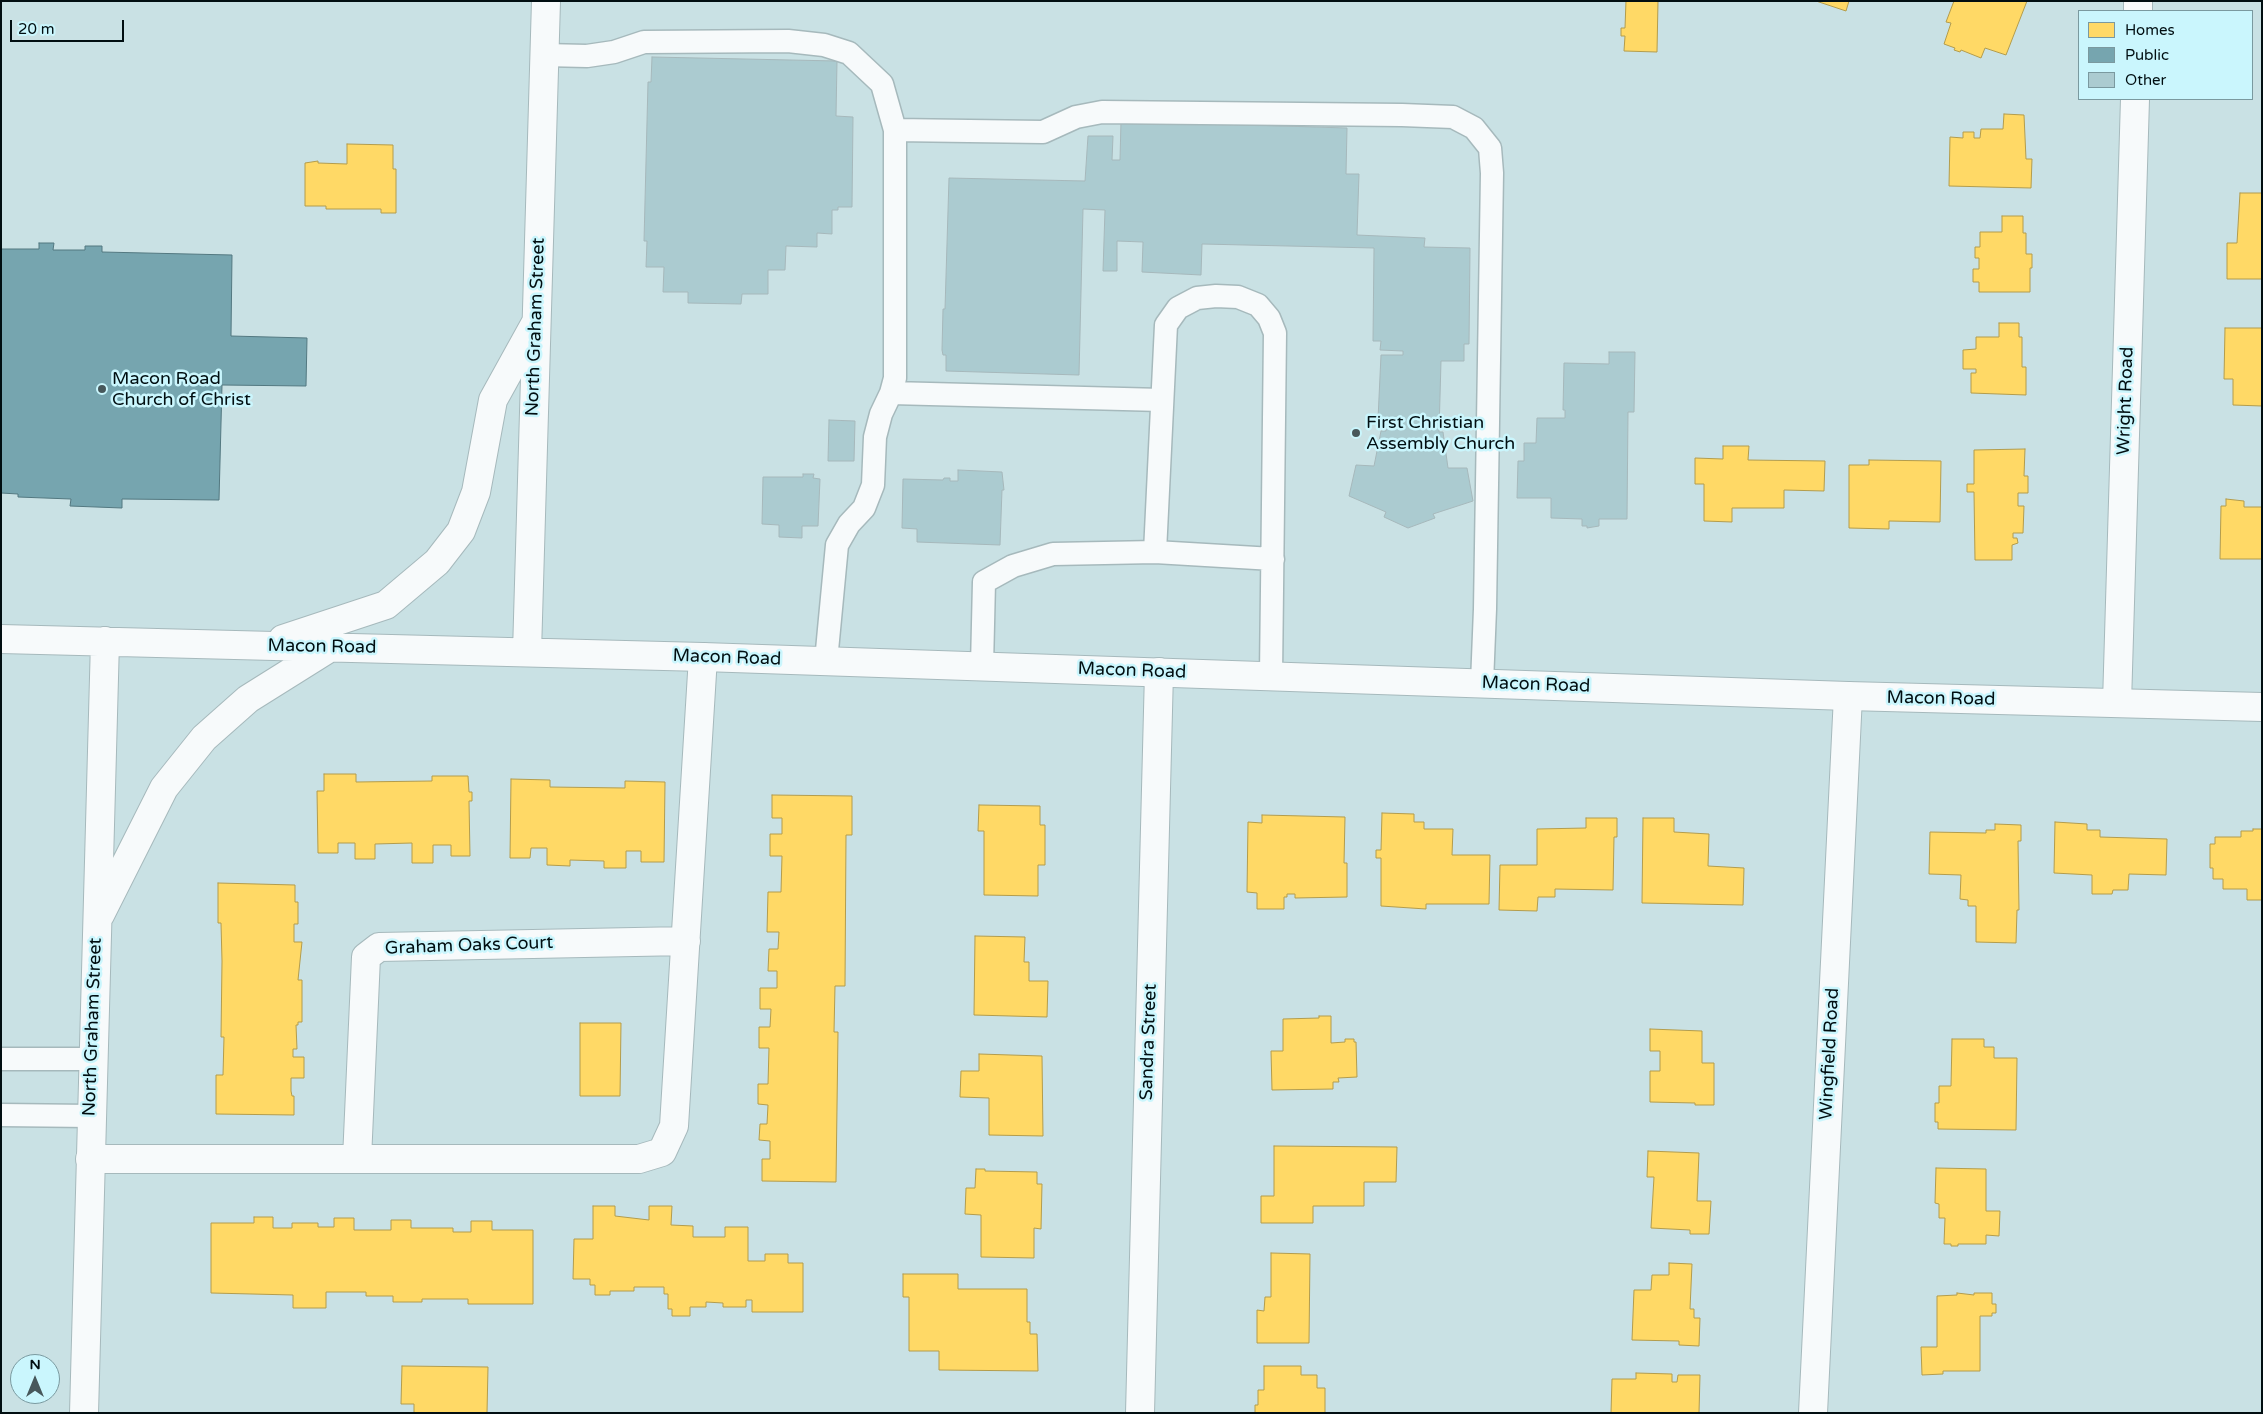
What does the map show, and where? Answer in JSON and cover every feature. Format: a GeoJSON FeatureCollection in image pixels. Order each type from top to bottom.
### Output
{"type":"FeatureCollection","features":[{"type":"Feature","properties":{"kind":"main road","name":"North Graham Street"},"geometry":{"type":"LineString","coordinates":[[527,652],[546,1]]}},
{"type":"Feature","properties":{"kind":"main road","name":"Wright Road"},"geometry":{"type":"LineString","coordinates":[[2117,703],[2135,100]]}},
{"type":"Feature","properties":{"kind":"main road"},"geometry":{"type":"LineString","coordinates":[[263,646],[386,605],[437,562],[461,531],[476,492],[493,400],[537,320]]}},
{"type":"Feature","properties":{"kind":"main road","name":"Macon Road"},"geometry":{"type":"LineString","coordinates":[[1,639],[704,657],[1848,696],[2262,707]]}},
{"type":"Feature","properties":{"kind":"main road","name":"North Graham Street"},"geometry":{"type":"LineString","coordinates":[[84,1413],[92,1060],[105,641]]}},
{"type":"Feature","properties":{"kind":"main road"},"geometry":{"type":"LineString","coordinates":[[96,923],[164,788],[204,738],[248,699],[330,647]]}},
{"type":"Feature","properties":{"kind":"main road"},"geometry":{"type":"LineString","coordinates":[[90,1159],[639,1159],[662,1152],[674,1126],[704,657]]}},
{"type":"Feature","properties":{"kind":"main road","name":"Sandra Street"},"geometry":{"type":"LineString","coordinates":[[1140,1413],[1159,672]]}},
{"type":"Feature","properties":{"kind":"main road","name":"Wingfield Road"},"geometry":{"type":"LineString","coordinates":[[1812,1413],[1848,696]]}},
{"type":"Feature","properties":{"kind":"main road","name":"Graham Oaks Court"},"geometry":{"type":"LineString","coordinates":[[357,1159],[366,957],[379,946],[686,941]]}},
{"type":"Feature","properties":{"kind":"lane"},"geometry":{"type":"LineString","coordinates":[[544,55],[588,56],[614,52],[644,42],[788,41],[824,44],[848,53],[882,84],[895,130],[895,378],[891,393],[881,414],[876,438],[873,485],[864,508],[849,524],[837,545],[826,661]]}},
{"type":"Feature","properties":{"kind":"lane"},"geometry":{"type":"LineString","coordinates":[[895,130],[1043,132],[1076,117],[1102,112],[1453,117],[1474,128],[1490,148],[1492,172],[1485,609],[1482,683]]}},
{"type":"Feature","properties":{"kind":"lane"},"geometry":{"type":"LineString","coordinates":[[1155,552],[1166,325],[1178,308],[1197,298],[1216,296],[1238,298],[1258,305],[1269,318],[1275,333],[1271,675]]}},
{"type":"Feature","properties":{"kind":"lane"},"geometry":{"type":"LineString","coordinates":[[891,393],[1162,400]]}},
{"type":"Feature","properties":{"kind":"lane"},"geometry":{"type":"LineString","coordinates":[[982,666],[984,582],[1013,566],[1053,554],[1155,552],[1273,559]]}},
{"type":"Feature","properties":{"kind":"lane"},"geometry":{"type":"LineString","coordinates":[[1,1060],[92,1060]]}},
{"type":"Feature","properties":{"kind":"lane"},"geometry":{"type":"LineString","coordinates":[[1,1115],[91,1116]]}},
{"type":"Feature","properties":{"kind":"building: Homes"},"geometry":{"type":"Polygon","coordinates":[[[1626,1],[1658,1],[1657,52],[1624,51],[1625,36],[1621,36],[1621,28],[1625,28],[1626,1]]]}},
{"type":"Feature","properties":{"kind":"building: Homes"},"geometry":{"type":"Polygon","coordinates":[[[1816,1],[1849,1],[1846,11],[1816,1]]]}},
{"type":"Feature","properties":{"kind":"building: Homes"},"geometry":{"type":"Polygon","coordinates":[[[1954,1],[2027,1],[2006,55],[1985,48],[1981,58],[1961,50],[1960,52],[1954,50],[1955,48],[1944,44],[1951,23],[1946,22],[1954,1]]]}},
{"type":"Feature","properties":{"kind":"building: Homes"},"geometry":{"type":"Polygon","coordinates":[[[2004,114],[2024,115],[2026,159],[2032,159],[2031,188],[1949,186],[1950,137],[1963,138],[1963,132],[1974,132],[1974,138],[1980,138],[1981,129],[2003,129],[2004,114]]]}},
{"type":"Feature","properties":{"kind":"building: Homes"},"geometry":{"type":"Polygon","coordinates":[[[347,144],[393,145],[393,169],[396,169],[396,213],[381,213],[381,209],[326,209],[326,206],[305,206],[305,163],[318,161],[318,163],[347,164],[347,144]]]}},
{"type":"Feature","properties":{"kind":"building: Homes"},"geometry":{"type":"Polygon","coordinates":[[[2240,193],[2262,193],[2262,279],[2227,279],[2227,243],[2237,243],[2240,193]]]}},
{"type":"Feature","properties":{"kind":"building: Homes"},"geometry":{"type":"Polygon","coordinates":[[[2002,216],[2023,216],[2023,233],[2026,233],[2026,254],[2032,254],[2030,292],[1979,292],[1979,282],[1973,282],[1973,269],[1979,269],[1979,258],[1975,258],[1975,247],[1980,247],[1980,232],[2002,232],[2002,216]]]}},
{"type":"Feature","properties":{"kind":"building: Homes"},"geometry":{"type":"Polygon","coordinates":[[[1999,323],[2019,323],[2019,337],[2022,337],[2022,367],[2026,367],[2026,395],[1971,393],[1971,373],[1976,373],[1976,369],[1963,369],[1963,350],[1976,349],[1976,337],[1999,337],[1999,323]]]}},
{"type":"Feature","properties":{"kind":"building: Homes"},"geometry":{"type":"Polygon","coordinates":[[[2225,328],[2262,328],[2262,406],[2233,405],[2233,379],[2224,379],[2225,328]]]}},
{"type":"Feature","properties":{"kind":"building: Homes"},"geometry":{"type":"Polygon","coordinates":[[[1723,446],[1749,446],[1748,460],[1825,461],[1824,491],[1784,490],[1784,508],[1732,508],[1732,522],[1704,521],[1704,484],[1695,484],[1695,458],[1723,459],[1723,446]]]}},
{"type":"Feature","properties":{"kind":"building: Homes"},"geometry":{"type":"Polygon","coordinates":[[[2025,449],[2024,476],[2028,476],[2028,493],[2018,493],[2018,506],[2024,506],[2023,533],[2013,533],[2013,538],[2017,538],[2018,543],[2012,545],[2012,560],[1975,560],[1974,492],[1967,492],[1967,484],[1974,484],[1974,450],[2025,449]]]}},
{"type":"Feature","properties":{"kind":"building: Homes"},"geometry":{"type":"Polygon","coordinates":[[[1869,460],[1941,461],[1940,522],[1889,521],[1889,529],[1849,528],[1849,465],[1869,465],[1869,460]]]}},
{"type":"Feature","properties":{"kind":"building: Homes"},"geometry":{"type":"Polygon","coordinates":[[[2226,499],[2244,501],[2244,507],[2262,507],[2262,559],[2220,559],[2221,506],[2226,506],[2226,499]]]}},
{"type":"Feature","properties":{"kind":"building: Homes"},"geometry":{"type":"Polygon","coordinates":[[[324,774],[356,774],[356,782],[432,781],[432,776],[468,776],[469,792],[472,792],[472,801],[469,801],[470,856],[451,856],[451,845],[433,845],[433,863],[412,863],[412,843],[375,844],[375,859],[355,859],[355,843],[338,843],[338,853],[318,853],[317,791],[324,791],[324,774]]]}},
{"type":"Feature","properties":{"kind":"building: Homes"},"geometry":{"type":"Polygon","coordinates":[[[511,779],[550,780],[550,787],[625,788],[625,781],[665,782],[664,862],[641,862],[641,851],[626,851],[626,868],[604,868],[604,861],[570,860],[570,866],[547,865],[547,848],[531,848],[530,858],[510,858],[511,779]]]}},
{"type":"Feature","properties":{"kind":"building: Homes"},"geometry":{"type":"Polygon","coordinates":[[[772,795],[852,796],[852,835],[846,835],[845,986],[835,986],[834,1032],[838,1032],[836,1182],[762,1181],[762,1159],[770,1159],[770,1141],[759,1140],[760,1124],[767,1124],[768,1105],[758,1104],[758,1084],[768,1084],[769,1048],[759,1048],[759,1027],[770,1027],[771,1009],[760,1009],[760,988],[777,988],[777,971],[768,971],[769,949],[778,949],[779,932],[767,932],[768,892],[781,892],[782,856],[770,856],[770,834],[782,834],[782,818],[772,818],[772,795]]]}},
{"type":"Feature","properties":{"kind":"building: Homes"},"geometry":{"type":"Polygon","coordinates":[[[979,805],[1040,806],[1040,825],[1045,825],[1045,865],[1038,865],[1038,896],[984,895],[984,831],[978,831],[979,805]]]}},
{"type":"Feature","properties":{"kind":"building: Homes"},"geometry":{"type":"Polygon","coordinates":[[[1382,813],[1414,814],[1414,822],[1424,822],[1424,829],[1453,829],[1452,855],[1490,855],[1489,904],[1426,904],[1426,909],[1381,906],[1381,858],[1376,858],[1376,850],[1381,850],[1382,813]]]}},
{"type":"Feature","properties":{"kind":"building: Homes"},"geometry":{"type":"Polygon","coordinates":[[[1262,815],[1345,817],[1344,863],[1347,863],[1347,897],[1295,898],[1295,894],[1287,894],[1287,897],[1284,897],[1284,909],[1257,909],[1257,893],[1247,892],[1248,822],[1262,823],[1262,815]]]}},
{"type":"Feature","properties":{"kind":"building: Homes"},"geometry":{"type":"Polygon","coordinates":[[[1586,818],[1617,818],[1617,837],[1614,837],[1613,890],[1555,889],[1555,897],[1538,897],[1537,911],[1499,910],[1500,865],[1537,865],[1537,829],[1586,828],[1586,818]]]}},
{"type":"Feature","properties":{"kind":"building: Homes"},"geometry":{"type":"Polygon","coordinates":[[[1643,818],[1674,818],[1674,832],[1709,834],[1708,866],[1744,868],[1743,905],[1642,903],[1643,818]]]}},
{"type":"Feature","properties":{"kind":"building: Homes"},"geometry":{"type":"Polygon","coordinates":[[[2055,822],[2087,824],[2087,830],[2100,830],[2100,837],[2167,839],[2166,875],[2129,874],[2128,890],[2113,890],[2112,894],[2092,894],[2092,875],[2054,873],[2055,822]]]}},
{"type":"Feature","properties":{"kind":"building: Homes"},"geometry":{"type":"Polygon","coordinates":[[[1995,824],[2021,825],[2021,841],[2018,841],[2019,910],[2017,910],[2016,943],[1976,942],[1976,906],[1968,906],[1968,900],[1960,899],[1961,875],[1929,874],[1930,832],[1986,833],[1986,830],[1995,830],[1995,824]]]}},
{"type":"Feature","properties":{"kind":"building: Homes"},"geometry":{"type":"Polygon","coordinates":[[[2253,829],[2262,829],[2262,900],[2247,900],[2247,889],[2223,889],[2223,879],[2213,879],[2213,868],[2210,868],[2210,844],[2215,844],[2215,837],[2241,837],[2241,831],[2253,831],[2253,829]]]}},
{"type":"Feature","properties":{"kind":"building: Homes"},"geometry":{"type":"Polygon","coordinates":[[[218,883],[295,885],[295,902],[298,902],[298,924],[294,924],[294,942],[302,942],[298,980],[302,980],[302,1022],[298,1022],[298,1025],[296,1025],[297,1049],[293,1049],[293,1057],[304,1057],[304,1078],[291,1078],[291,1091],[292,1096],[294,1096],[294,1115],[216,1114],[216,1075],[223,1075],[224,1037],[221,1037],[222,961],[221,923],[218,923],[218,883]]]}},
{"type":"Feature","properties":{"kind":"building: Homes"},"geometry":{"type":"Polygon","coordinates":[[[975,936],[1025,937],[1024,962],[1029,962],[1029,981],[1048,981],[1047,1017],[974,1015],[975,936]]]}},
{"type":"Feature","properties":{"kind":"building: Homes"},"geometry":{"type":"Polygon","coordinates":[[[1319,1016],[1331,1016],[1331,1043],[1345,1042],[1345,1039],[1354,1039],[1354,1042],[1356,1042],[1357,1077],[1338,1078],[1339,1082],[1333,1082],[1333,1089],[1272,1090],[1271,1051],[1283,1051],[1283,1019],[1319,1018],[1319,1016]]]}},
{"type":"Feature","properties":{"kind":"building: Homes"},"geometry":{"type":"Polygon","coordinates":[[[580,1023],[621,1023],[620,1096],[580,1096],[580,1023]]]}},
{"type":"Feature","properties":{"kind":"building: Homes"},"geometry":{"type":"Polygon","coordinates":[[[1650,1029],[1702,1031],[1702,1063],[1714,1063],[1714,1105],[1650,1102],[1650,1071],[1660,1071],[1660,1051],[1650,1051],[1650,1029]]]}},
{"type":"Feature","properties":{"kind":"building: Homes"},"geometry":{"type":"Polygon","coordinates":[[[1952,1039],[1984,1039],[1984,1047],[1994,1047],[1994,1058],[2017,1058],[2016,1130],[1938,1129],[1938,1122],[1935,1122],[1935,1103],[1939,1103],[1939,1086],[1951,1086],[1952,1039]]]}},
{"type":"Feature","properties":{"kind":"building: Homes"},"geometry":{"type":"Polygon","coordinates":[[[979,1054],[1042,1056],[1043,1136],[989,1135],[989,1098],[960,1097],[961,1071],[979,1071],[979,1054]]]}},
{"type":"Feature","properties":{"kind":"building: Homes"},"geometry":{"type":"Polygon","coordinates":[[[1274,1146],[1397,1147],[1396,1182],[1364,1182],[1364,1206],[1313,1206],[1313,1223],[1261,1223],[1261,1196],[1274,1196],[1274,1146]]]}},
{"type":"Feature","properties":{"kind":"building: Homes"},"geometry":{"type":"Polygon","coordinates":[[[1648,1151],[1699,1153],[1697,1201],[1711,1201],[1709,1234],[1690,1234],[1690,1230],[1651,1228],[1654,1177],[1647,1177],[1648,1151]]]}},
{"type":"Feature","properties":{"kind":"building: Homes"},"geometry":{"type":"Polygon","coordinates":[[[1936,1168],[1986,1169],[1986,1211],[2000,1211],[1999,1236],[1986,1235],[1986,1244],[1958,1244],[1958,1246],[1951,1246],[1951,1244],[1944,1244],[1945,1218],[1939,1218],[1939,1204],[1935,1203],[1936,1168]]]}},
{"type":"Feature","properties":{"kind":"building: Homes"},"geometry":{"type":"Polygon","coordinates":[[[976,1169],[985,1169],[985,1171],[1037,1172],[1037,1184],[1042,1184],[1041,1229],[1034,1228],[1034,1258],[981,1257],[981,1215],[965,1214],[966,1188],[975,1188],[976,1169]]]}},
{"type":"Feature","properties":{"kind":"building: Homes"},"geometry":{"type":"Polygon","coordinates":[[[593,1206],[615,1206],[615,1216],[649,1220],[649,1206],[672,1206],[671,1225],[693,1226],[693,1237],[725,1237],[725,1227],[748,1227],[748,1261],[765,1261],[765,1254],[788,1254],[788,1263],[803,1263],[803,1312],[752,1312],[752,1300],[746,1300],[746,1307],[723,1307],[723,1303],[706,1302],[706,1307],[690,1307],[690,1316],[672,1316],[672,1309],[668,1309],[668,1294],[664,1294],[664,1287],[634,1287],[634,1291],[610,1291],[610,1295],[595,1295],[595,1285],[590,1285],[590,1279],[573,1279],[574,1239],[593,1239],[593,1206]]]}},
{"type":"Feature","properties":{"kind":"building: Homes"},"geometry":{"type":"Polygon","coordinates":[[[254,1217],[273,1217],[273,1228],[292,1228],[292,1223],[318,1223],[318,1227],[334,1227],[334,1218],[354,1218],[354,1230],[391,1230],[391,1220],[411,1220],[411,1228],[453,1228],[453,1232],[471,1232],[471,1221],[492,1221],[492,1230],[533,1230],[533,1304],[468,1304],[468,1299],[422,1299],[422,1302],[393,1302],[393,1296],[366,1296],[366,1292],[326,1292],[326,1308],[293,1308],[293,1295],[211,1293],[211,1223],[254,1223],[254,1217]]]}},
{"type":"Feature","properties":{"kind":"building: Homes"},"geometry":{"type":"Polygon","coordinates":[[[1271,1253],[1310,1254],[1309,1343],[1257,1343],[1257,1310],[1264,1311],[1265,1297],[1271,1297],[1271,1253]]]}},
{"type":"Feature","properties":{"kind":"building: Homes"},"geometry":{"type":"Polygon","coordinates":[[[1669,1263],[1692,1264],[1690,1309],[1694,1309],[1694,1318],[1700,1318],[1699,1346],[1679,1345],[1679,1341],[1632,1340],[1634,1290],[1651,1290],[1652,1275],[1669,1275],[1669,1263]]]}},
{"type":"Feature","properties":{"kind":"building: Homes"},"geometry":{"type":"Polygon","coordinates":[[[903,1274],[958,1274],[958,1289],[1027,1289],[1027,1322],[1030,1322],[1030,1334],[1037,1334],[1038,1371],[939,1370],[939,1351],[909,1351],[909,1297],[903,1297],[903,1274]]]}},
{"type":"Feature","properties":{"kind":"building: Homes"},"geometry":{"type":"Polygon","coordinates":[[[1957,1293],[1974,1295],[1974,1293],[1992,1293],[1992,1304],[1996,1304],[1996,1313],[1992,1313],[1992,1316],[1980,1316],[1980,1371],[1943,1371],[1943,1374],[1922,1375],[1921,1347],[1937,1347],[1937,1296],[1957,1295],[1957,1293]]]}},
{"type":"Feature","properties":{"kind":"building: Homes"},"geometry":{"type":"Polygon","coordinates":[[[402,1366],[488,1367],[487,1413],[414,1413],[414,1404],[401,1404],[402,1366]]]}},
{"type":"Feature","properties":{"kind":"building: Homes"},"geometry":{"type":"Polygon","coordinates":[[[1264,1366],[1301,1366],[1301,1375],[1317,1375],[1317,1388],[1325,1388],[1325,1413],[1255,1413],[1255,1405],[1258,1405],[1258,1390],[1264,1390],[1264,1366]]]}},
{"type":"Feature","properties":{"kind":"building: Homes"},"geometry":{"type":"Polygon","coordinates":[[[1636,1373],[1672,1374],[1672,1382],[1677,1382],[1678,1375],[1700,1375],[1699,1413],[1611,1413],[1612,1379],[1636,1379],[1636,1373]]]}},
{"type":"Feature","properties":{"kind":"building: Public"},"geometry":{"type":"Polygon","coordinates":[[[39,243],[54,243],[53,250],[85,250],[85,246],[102,246],[102,252],[232,255],[231,336],[307,338],[306,386],[222,385],[219,500],[122,499],[122,508],[70,506],[71,499],[18,497],[18,494],[1,493],[1,249],[39,249],[39,243]]]}},
{"type":"Feature","properties":{"kind":"building: Other"},"geometry":{"type":"Polygon","coordinates":[[[652,57],[837,61],[836,116],[853,117],[852,207],[838,207],[838,210],[832,210],[832,234],[817,233],[817,247],[786,246],[785,270],[768,270],[768,294],[742,294],[741,304],[688,303],[688,292],[663,292],[664,267],[646,267],[647,241],[644,241],[648,82],[651,82],[652,57]]]}},
{"type":"Feature","properties":{"kind":"building: Other"},"geometry":{"type":"Polygon","coordinates":[[[1121,121],[1347,128],[1346,174],[1359,174],[1357,235],[1425,238],[1424,247],[1470,248],[1469,344],[1464,344],[1464,361],[1441,361],[1439,432],[1443,432],[1448,468],[1467,468],[1473,501],[1433,514],[1435,518],[1408,528],[1384,517],[1386,512],[1349,496],[1356,465],[1374,466],[1381,431],[1386,431],[1386,420],[1378,419],[1381,355],[1403,355],[1403,351],[1380,350],[1381,341],[1373,341],[1374,248],[1202,244],[1201,275],[1142,272],[1143,242],[1117,241],[1117,271],[1103,271],[1105,210],[1083,209],[1079,375],[946,371],[946,355],[943,355],[942,350],[949,178],[1085,181],[1088,136],[1113,136],[1112,160],[1120,160],[1121,121]]]}},
{"type":"Feature","properties":{"kind":"building: Other"},"geometry":{"type":"Polygon","coordinates":[[[1609,352],[1635,352],[1634,412],[1628,412],[1627,519],[1599,519],[1599,526],[1587,528],[1587,526],[1582,526],[1582,519],[1551,518],[1551,498],[1517,498],[1518,461],[1524,461],[1524,443],[1536,443],[1537,418],[1565,418],[1565,410],[1563,410],[1564,363],[1609,364],[1609,352]]]}},
{"type":"Feature","properties":{"kind":"building: Other"},"geometry":{"type":"Polygon","coordinates":[[[829,420],[855,421],[854,461],[828,461],[829,420]]]}},
{"type":"Feature","properties":{"kind":"building: Other"},"geometry":{"type":"Polygon","coordinates":[[[958,470],[1002,472],[1004,490],[1002,490],[1000,545],[917,542],[917,529],[902,528],[903,479],[943,480],[944,478],[950,478],[950,481],[958,481],[958,470]]]}},
{"type":"Feature","properties":{"kind":"building: Other"},"geometry":{"type":"Polygon","coordinates":[[[803,474],[814,474],[813,478],[820,479],[818,526],[802,526],[802,538],[779,537],[779,525],[762,524],[763,477],[803,477],[803,474]]]}},
{"type":"Feature","properties":{"kind":"place","name":"Macon Road Church of Christ"},"geometry":{"type":"Point","coordinates":[102,389]}},
{"type":"Feature","properties":{"kind":"place","name":"First Christian Assembly Church"},"geometry":{"type":"Point","coordinates":[1356,433]}}]}
